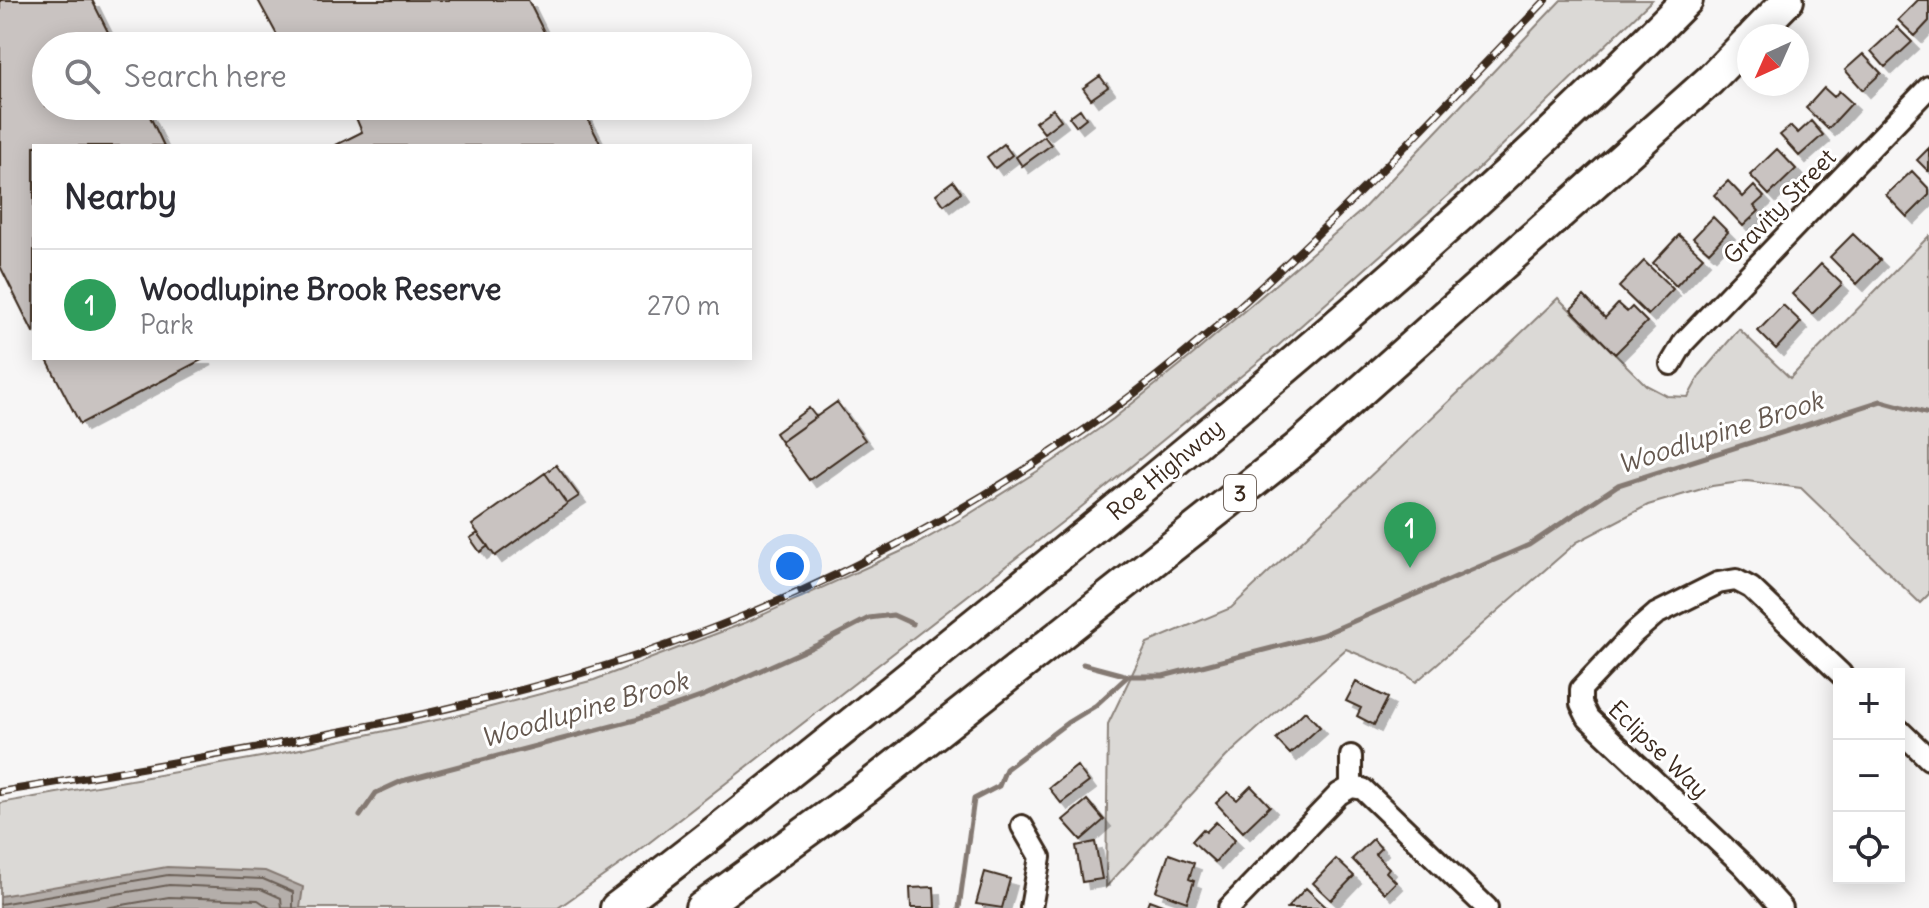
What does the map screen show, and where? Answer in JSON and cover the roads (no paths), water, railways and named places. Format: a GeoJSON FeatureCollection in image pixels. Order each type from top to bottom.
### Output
{"type":"FeatureCollection","features":[{"type":"Feature","properties":{"kind":"highway","name":"Roe Highway"},"geometry":{"type":"LineString","coordinates":[[616,908],[1136,494],[1266,385],[1475,203],[1687,0]]}},
{"type":"Feature","properties":{"kind":"highway","name":"3"},"geometry":{"type":"LineString","coordinates":[[1765,24],[1788,0]]}},
{"type":"Feature","properties":{"kind":"highway","name":"3"},"geometry":{"type":"LineString","coordinates":[[701,908],[865,789],[1297,448],[1710,80],[1737,52]]}},
{"type":"Feature","properties":{"kind":"street","name":"Gravity Street"},"geometry":{"type":"LineString","coordinates":[[1671,364],[1684,342],[1929,87]]}},
{"type":"Feature","properties":{"kind":"street","name":"Eclipse Way"},"geometry":{"type":"LineString","coordinates":[[1782,908],[1744,866],[1588,718],[1581,704],[1581,689],[1656,614],[1718,583],[1736,580],[1751,588],[1835,668]]}},
{"type":"Feature","properties":{"kind":"street"},"geometry":{"type":"LineString","coordinates":[[1905,736],[1929,759]]}},
{"type":"Feature","properties":{"kind":"street"},"geometry":{"type":"LineString","coordinates":[[1351,756],[1351,787]]}},
{"type":"Feature","properties":{"kind":"street"},"geometry":{"type":"LineString","coordinates":[[1229,908],[1339,794],[1351,787],[1363,789],[1487,908]]}},
{"type":"Feature","properties":{"kind":"street"},"geometry":{"type":"LineString","coordinates":[[1022,826],[1040,857],[1031,908]]}},
{"type":"Feature","properties":{"kind":"water"},"geometry":{"type":"Polygon","coordinates":[[[167,867],[265,871],[303,887],[300,908],[0,908],[0,896],[167,867]]]}},
{"type":"Feature","properties":{"kind":"waterway","name":"Woodlupine Brook"},"geometry":{"type":"LineString","coordinates":[[1083,664],[1128,676],[1163,676],[1322,635],[1529,545],[1618,485],[1881,401],[1929,414]]}},
{"type":"Feature","properties":{"kind":"waterway","name":"Woodlupine Brook"},"geometry":{"type":"LineString","coordinates":[[360,816],[376,793],[402,781],[635,720],[703,696],[869,618],[893,615],[913,624]]}},
{"type":"Feature","properties":{"kind":"waterway"},"geometry":{"type":"LineString","coordinates":[[959,908],[974,799],[999,786],[1006,769],[1095,706],[1128,676]]}},
{"type":"Feature","properties":{"kind":"railway"},"geometry":{"type":"LineString","coordinates":[[0,792],[278,744],[486,699],[629,658],[703,632],[848,569],[986,494],[1116,407],[1175,361],[1231,314],[1340,212],[1546,0]]}},
{"type":"Feature","properties":{"kind":"place","name":"Woodlupine Brook Reserve"},"geometry":{"type":"Point","coordinates":[1410,568]}}]}
